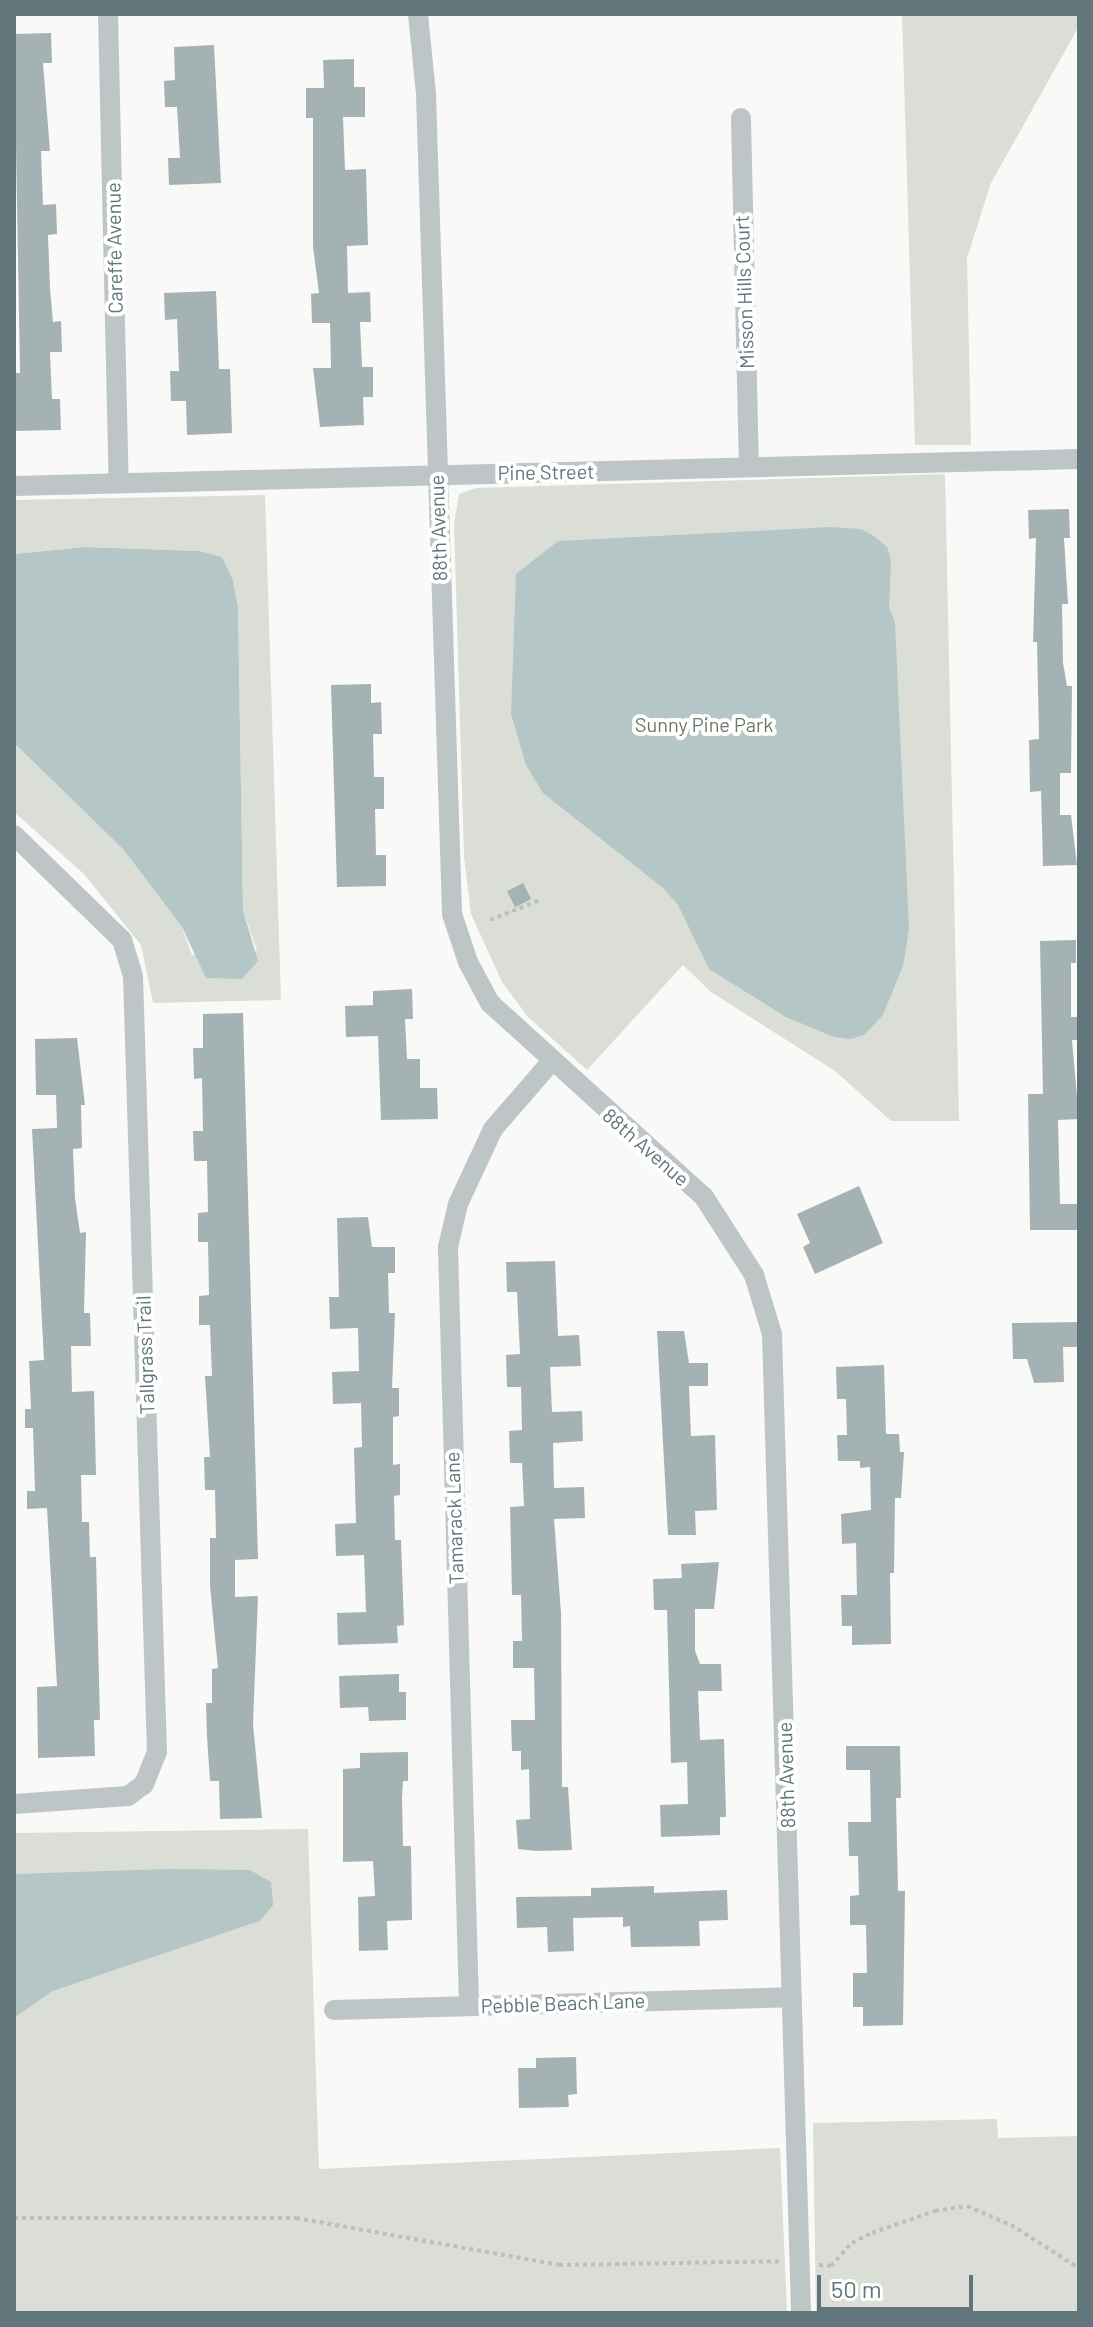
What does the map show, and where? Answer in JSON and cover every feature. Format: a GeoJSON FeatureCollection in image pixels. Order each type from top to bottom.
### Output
{"type":"FeatureCollection","features":[{"type":"Feature","properties":{"kind":"street","name":"Careffe Avenue"},"geometry":{"type":"LineString","coordinates":[[108,14],[119,482]]}},
{"type":"Feature","properties":{"kind":"street","name":"88th Avenue"},"geometry":{"type":"LineString","coordinates":[[418,14],[426,94],[452,914],[468,962],[490,1003],[551,1062],[704,1197],[744,1255],[765,1307],[775,1364],[801,2313]]}},
{"type":"Feature","properties":{"kind":"street","name":"Misson Hills Court"},"geometry":{"type":"LineString","coordinates":[[741,118],[749,467]]}},
{"type":"Feature","properties":{"kind":"street","name":"Pine Street"},"geometry":{"type":"LineString","coordinates":[[14,486],[1079,459]]}},
{"type":"Feature","properties":{"kind":"street","name":"Tallgrass Trail"},"geometry":{"type":"LineString","coordinates":[[14,835],[122,940],[133,976],[157,1752],[144,1784],[128,1796],[14,1804]]}},
{"type":"Feature","properties":{"kind":"street","name":"Tamarack Lane"},"geometry":{"type":"LineString","coordinates":[[469,2005],[448,1247],[458,1204],[493,1129],[551,1062]]}},
{"type":"Feature","properties":{"kind":"street","name":"Pebble Beach Lane"},"geometry":{"type":"LineString","coordinates":[[334,2010],[792,1997]]}},
{"type":"Feature","properties":{"kind":"path"},"geometry":{"type":"LineString","coordinates":[[490,920],[540,900]]}},
{"type":"Feature","properties":{"kind":"path"},"geometry":{"type":"LineString","coordinates":[[14,2218],[270,2217],[559,2265],[758,2258],[831,2266],[852,2243],[872,2233],[935,2211],[967,2206],[1011,2225],[1079,2268]]}},
{"type":"Feature","properties":{"kind":"green space"},"geometry":{"type":"Polygon","coordinates":[[[902,14],[1079,14],[1079,26],[991,183],[967,258],[971,445],[915,445],[902,14]]]}},
{"type":"Feature","properties":{"kind":"green space","name":"Sunny Pine Park"},"geometry":{"type":"Polygon","coordinates":[[[945,474],[959,1121],[891,1121],[835,1071],[711,992],[683,965],[587,1070],[528,1017],[502,982],[471,914],[464,856],[454,523],[459,494],[476,488],[945,474]]]}},
{"type":"Feature","properties":{"kind":"green space"},"geometry":{"type":"Polygon","coordinates":[[[265,495],[281,1000],[153,1003],[141,945],[84,874],[14,812],[14,743],[123,849],[182,927],[192,955],[257,951],[243,910],[238,607],[233,580],[222,557],[200,551],[85,547],[14,554],[14,500],[265,495]]]}},
{"type":"Feature","properties":{"kind":"green space"},"geometry":{"type":"Polygon","coordinates":[[[308,1829],[319,2169],[780,2148],[787,2313],[14,2313],[14,2018],[53,1991],[259,1921],[250,1870],[14,1874],[14,1833],[308,1829]]]}},
{"type":"Feature","properties":{"kind":"green space"},"geometry":{"type":"Polygon","coordinates":[[[997,2119],[998,2138],[1079,2136],[1079,2313],[816,2313],[813,2123],[997,2119]]]}},
{"type":"Feature","properties":{"kind":"shaded area"},"geometry":{"type":"Polygon","coordinates":[[[831,527],[861,529],[874,536],[887,547],[891,560],[889,607],[895,623],[909,929],[903,966],[883,1015],[864,1035],[851,1039],[834,1037],[786,1017],[709,969],[678,905],[663,888],[543,793],[526,765],[511,714],[516,574],[558,541],[831,527]]]}},
{"type":"Feature","properties":{"kind":"shaded area"},"geometry":{"type":"Polygon","coordinates":[[[85,547],[200,551],[222,557],[233,580],[238,607],[243,910],[258,961],[242,979],[206,978],[182,927],[123,849],[14,743],[14,554],[85,547]]]}},
{"type":"Feature","properties":{"kind":"shaded area"},"geometry":{"type":"Polygon","coordinates":[[[250,1870],[271,1882],[273,1905],[260,1921],[53,1991],[14,2018],[14,1874],[250,1870]]]}},
{"type":"Feature","properties":{"kind":"building"},"geometry":{"type":"Polygon","coordinates":[[[51,33],[52,63],[43,63],[50,151],[41,151],[43,205],[56,204],[57,234],[48,235],[50,289],[53,322],[61,321],[62,352],[50,352],[52,399],[60,399],[61,430],[14,431],[14,373],[20,373],[14,34],[51,33]]]}},
{"type":"Feature","properties":{"kind":"building"},"geometry":{"type":"Polygon","coordinates":[[[214,45],[221,183],[169,185],[168,158],[180,158],[177,107],[165,107],[164,81],[175,80],[174,47],[214,45]]]}},
{"type":"Feature","properties":{"kind":"building"},"geometry":{"type":"Polygon","coordinates":[[[354,59],[354,87],[365,87],[365,117],[343,117],[345,170],[366,169],[368,245],[347,246],[348,293],[370,292],[371,322],[360,322],[362,367],[373,367],[373,397],[363,397],[364,425],[320,427],[313,368],[331,368],[330,323],[312,323],[311,294],[319,293],[313,247],[313,118],[306,118],[306,88],[324,88],[323,60],[354,59]]]}},
{"type":"Feature","properties":{"kind":"building"},"geometry":{"type":"Polygon","coordinates":[[[216,291],[219,369],[230,369],[232,433],[187,435],[186,401],[171,401],[170,371],[179,371],[177,319],[165,320],[164,293],[216,291]]]}},
{"type":"Feature","properties":{"kind":"building"},"geometry":{"type":"Polygon","coordinates":[[[1069,509],[1070,538],[1064,538],[1068,604],[1062,604],[1063,663],[1067,686],[1072,686],[1071,773],[1060,773],[1060,815],[1071,815],[1077,865],[1043,866],[1041,791],[1030,792],[1029,740],[1039,739],[1037,642],[1033,642],[1036,538],[1029,539],[1028,510],[1069,509]]]}},
{"type":"Feature","properties":{"kind":"building"},"geometry":{"type":"Polygon","coordinates":[[[371,684],[371,703],[381,702],[382,734],[373,734],[374,777],[384,777],[384,809],[375,809],[376,855],[386,855],[386,886],[337,887],[331,685],[371,684]]]}},
{"type":"Feature","properties":{"kind":"building"},"geometry":{"type":"Polygon","coordinates":[[[523,883],[531,899],[515,907],[507,891],[523,883]]]}},
{"type":"Feature","properties":{"kind":"building"},"geometry":{"type":"Polygon","coordinates":[[[1076,940],[1076,963],[1071,963],[1071,1017],[1078,1017],[1078,1040],[1072,1040],[1079,1119],[1058,1120],[1060,1204],[1079,1204],[1079,1230],[1030,1230],[1028,1094],[1043,1094],[1040,941],[1076,940]]]}},
{"type":"Feature","properties":{"kind":"building"},"geometry":{"type":"Polygon","coordinates":[[[412,989],[413,1019],[405,1019],[407,1059],[420,1059],[420,1088],[437,1088],[438,1119],[381,1120],[378,1036],[346,1037],[345,1006],[373,1005],[373,991],[412,989]]]}},
{"type":"Feature","properties":{"kind":"building"},"geometry":{"type":"Polygon","coordinates":[[[243,1013],[258,1559],[235,1560],[235,1597],[258,1596],[253,1724],[262,1818],[220,1819],[219,1781],[210,1781],[207,1736],[206,1703],[212,1703],[212,1669],[218,1668],[210,1586],[210,1538],[216,1538],[215,1490],[205,1490],[204,1457],[210,1457],[205,1376],[212,1376],[210,1325],[199,1325],[199,1296],[209,1295],[208,1242],[198,1242],[198,1213],[208,1212],[207,1161],[194,1161],[193,1131],[203,1131],[202,1078],[194,1079],[193,1048],[203,1048],[203,1014],[243,1013]]]}},
{"type":"Feature","properties":{"kind":"building"},"geometry":{"type":"Polygon","coordinates":[[[77,1038],[85,1105],[81,1105],[82,1148],[73,1149],[75,1198],[80,1233],[86,1232],[84,1313],[90,1313],[91,1346],[71,1346],[72,1392],[94,1391],[96,1475],[81,1475],[82,1522],[89,1522],[90,1557],[96,1557],[100,1720],[94,1720],[95,1756],[38,1758],[37,1687],[57,1686],[47,1508],[27,1509],[27,1491],[35,1491],[33,1428],[25,1428],[25,1409],[31,1409],[29,1361],[44,1360],[32,1129],[57,1128],[56,1095],[36,1095],[35,1039],[77,1038]]]}},
{"type":"Feature","properties":{"kind":"building"},"geometry":{"type":"Polygon","coordinates":[[[859,1186],[883,1243],[815,1274],[803,1247],[810,1243],[797,1214],[859,1186]]]}},
{"type":"Feature","properties":{"kind":"building"},"geometry":{"type":"Polygon","coordinates":[[[368,1217],[372,1247],[395,1247],[395,1273],[388,1273],[389,1313],[395,1313],[392,1388],[399,1388],[399,1416],[393,1417],[393,1465],[400,1464],[400,1495],[394,1496],[395,1540],[401,1540],[404,1625],[397,1626],[398,1643],[338,1645],[337,1613],[366,1612],[364,1555],[336,1556],[335,1524],[356,1523],[354,1448],[362,1447],[361,1403],[333,1404],[332,1372],[359,1371],[358,1328],[330,1329],[329,1297],[339,1297],[337,1218],[368,1217]]]}},
{"type":"Feature","properties":{"kind":"building"},"geometry":{"type":"Polygon","coordinates":[[[555,1261],[558,1336],[579,1335],[581,1366],[550,1367],[552,1412],[582,1411],[583,1441],[553,1443],[554,1488],[584,1487],[585,1518],[554,1519],[561,1613],[562,1787],[568,1787],[572,1850],[537,1851],[518,1849],[516,1820],[530,1819],[529,1769],[521,1770],[521,1751],[512,1751],[511,1720],[535,1720],[534,1668],[513,1668],[513,1641],[522,1641],[521,1595],[512,1595],[510,1507],[524,1506],[522,1463],[510,1463],[509,1431],[522,1430],[521,1387],[507,1387],[506,1355],[520,1354],[517,1292],[507,1292],[506,1262],[555,1261]]]}},
{"type":"Feature","properties":{"kind":"building"},"geometry":{"type":"Polygon","coordinates":[[[1079,1322],[1079,1347],[1063,1347],[1064,1382],[1034,1383],[1027,1359],[1013,1359],[1012,1323],[1079,1322]]]}},
{"type":"Feature","properties":{"kind":"building"},"geometry":{"type":"Polygon","coordinates":[[[657,1331],[684,1331],[689,1363],[708,1363],[708,1386],[689,1386],[691,1436],[715,1435],[717,1510],[695,1511],[696,1535],[668,1535],[657,1331]]]}},
{"type":"Feature","properties":{"kind":"building"},"geometry":{"type":"Polygon","coordinates":[[[884,1365],[886,1434],[899,1434],[900,1452],[904,1452],[901,1498],[895,1498],[894,1573],[890,1573],[891,1644],[852,1645],[852,1626],[842,1626],[841,1595],[857,1595],[856,1543],[842,1544],[841,1514],[871,1510],[870,1467],[860,1468],[860,1461],[838,1461],[837,1435],[847,1435],[846,1399],[837,1399],[836,1367],[884,1365]]]}},
{"type":"Feature","properties":{"kind":"building"},"geometry":{"type":"Polygon","coordinates":[[[719,1562],[714,1609],[695,1609],[695,1651],[700,1664],[721,1664],[722,1691],[698,1691],[700,1740],[724,1739],[726,1817],[720,1817],[720,1835],[661,1837],[660,1805],[688,1804],[687,1762],[671,1763],[667,1610],[654,1610],[653,1579],[682,1578],[681,1564],[719,1562]]]}},
{"type":"Feature","properties":{"kind":"building"},"geometry":{"type":"Polygon","coordinates":[[[399,1674],[399,1692],[406,1692],[406,1720],[369,1721],[368,1707],[340,1708],[339,1676],[399,1674]]]}},
{"type":"Feature","properties":{"kind":"building"},"geometry":{"type":"Polygon","coordinates":[[[846,1746],[900,1746],[901,1798],[896,1798],[898,1891],[905,1891],[903,2025],[863,2026],[863,2007],[853,2007],[853,1973],[867,1973],[866,1925],[850,1925],[850,1896],[859,1895],[858,1856],[849,1856],[848,1822],[871,1822],[870,1770],[846,1770],[846,1746]]]}},
{"type":"Feature","properties":{"kind":"building"},"geometry":{"type":"Polygon","coordinates":[[[408,1752],[408,1781],[403,1781],[402,1798],[403,1846],[411,1846],[412,1920],[387,1921],[388,1950],[359,1951],[358,1897],[375,1896],[373,1861],[343,1862],[343,1769],[360,1768],[360,1753],[408,1752]]]}},
{"type":"Feature","properties":{"kind":"building"},"geometry":{"type":"Polygon","coordinates":[[[654,1886],[654,1893],[727,1890],[728,1920],[699,1921],[700,1946],[631,1947],[630,1926],[623,1927],[623,1917],[573,1918],[574,1951],[548,1952],[547,1927],[517,1928],[516,1897],[591,1896],[591,1888],[654,1886]]]}},
{"type":"Feature","properties":{"kind":"building"},"geometry":{"type":"Polygon","coordinates":[[[576,2057],[577,2094],[568,2095],[569,2107],[519,2108],[518,2068],[536,2068],[536,2058],[576,2057]]]}}]}
